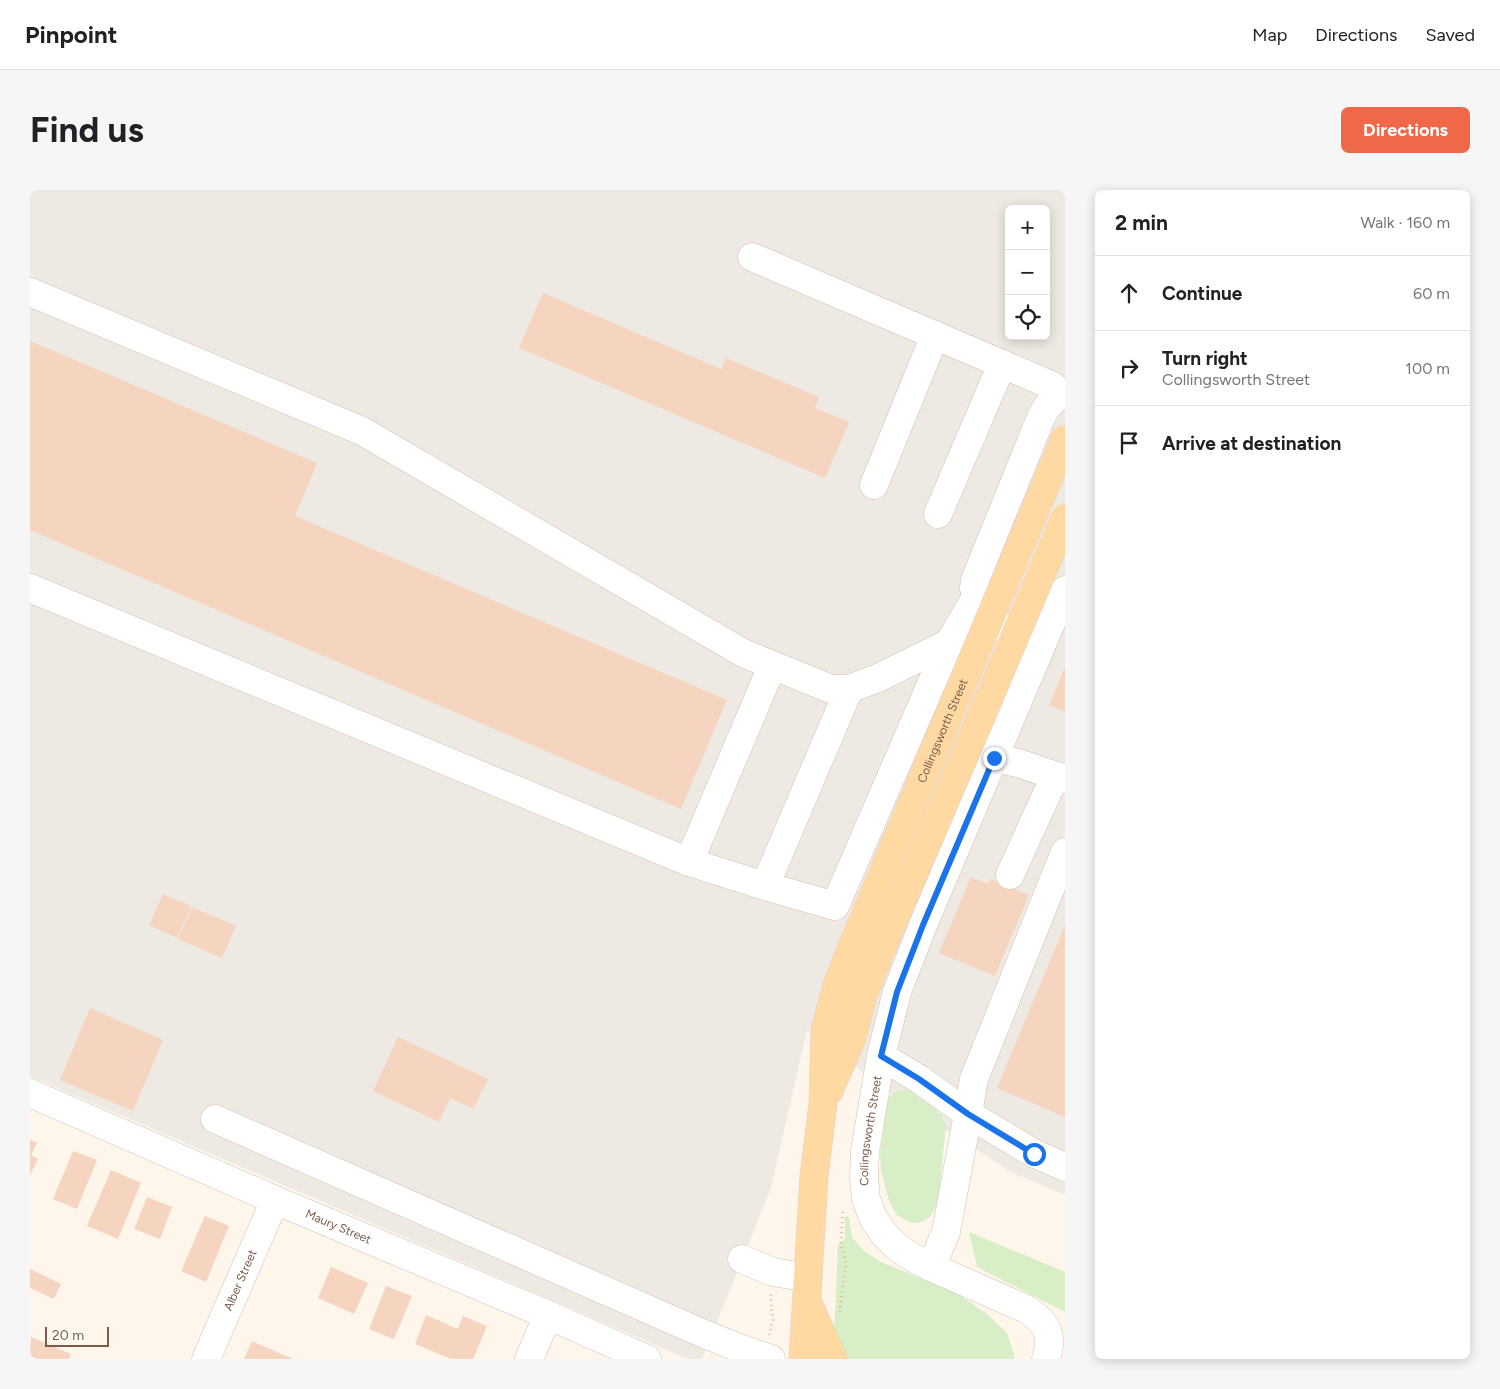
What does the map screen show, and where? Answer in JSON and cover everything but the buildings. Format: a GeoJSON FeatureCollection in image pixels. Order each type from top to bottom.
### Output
{"type":"FeatureCollection","features":[{"type":"Feature","properties":{"kind":"main road","name":"Collingsworth Street"},"geometry":{"type":"LineString","coordinates":[[803,1359],[814,1176],[824,1104],[825,1031],[837,985],[1065,439]]}},
{"type":"Feature","properties":{"kind":"main road","name":"Collingsworth Street"},"geometry":{"type":"LineString","coordinates":[[824,1104],[851,1040],[863,996],[879,954],[988,703],[1065,518]]}},
{"type":"Feature","properties":{"kind":"main road"},"geometry":{"type":"LineString","coordinates":[[808,1290],[833,1359]]}},
{"type":"Feature","properties":{"kind":"street"},"geometry":{"type":"LineString","coordinates":[[752,257],[1051,385],[1064,396]]}},
{"type":"Feature","properties":{"kind":"street"},"geometry":{"type":"LineString","coordinates":[[30,292],[362,431],[743,653],[772,666],[831,688],[849,689],[878,678],[949,642]]}},
{"type":"Feature","properties":{"kind":"street"},"geometry":{"type":"LineString","coordinates":[[874,485],[936,336]]}},
{"type":"Feature","properties":{"kind":"street"},"geometry":{"type":"LineString","coordinates":[[938,514],[1002,364]]}},
{"type":"Feature","properties":{"kind":"street"},"geometry":{"type":"LineString","coordinates":[[1038,652],[1019,644],[981,605],[976,597],[974,588],[978,572],[1042,415],[1055,398],[1064,396]]}},
{"type":"Feature","properties":{"kind":"street"},"geometry":{"type":"LineString","coordinates":[[30,588],[689,862],[835,906],[949,642],[976,597]]}},
{"type":"Feature","properties":{"kind":"street","name":"Collingsworth Street"},"geometry":{"type":"LineString","coordinates":[[1046,1359],[1049,1337],[1046,1326],[1038,1316],[931,1267],[896,1246],[884,1234],[873,1218],[866,1198],[864,1178],[865,1151],[881,1056],[897,992],[923,925],[1065,590]]}},
{"type":"Feature","properties":{"kind":"street"},"geometry":{"type":"LineString","coordinates":[[689,862],[772,666]]}},
{"type":"Feature","properties":{"kind":"street"},"geometry":{"type":"LineString","coordinates":[[765,886],[849,689]]}},
{"type":"Feature","properties":{"kind":"street"},"geometry":{"type":"LineString","coordinates":[[994,758],[1018,762],[1060,777],[1010,875]]}},
{"type":"Feature","properties":{"kind":"street"},"geometry":{"type":"LineString","coordinates":[[931,1267],[946,1232],[974,1079],[1065,852]]}},
{"type":"Feature","properties":{"kind":"street"},"geometry":{"type":"LineString","coordinates":[[881,1056],[919,1079],[968,1114],[1034,1154],[1065,1167]]}},
{"type":"Feature","properties":{"kind":"street","name":"Maury Street"},"geometry":{"type":"LineString","coordinates":[[30,1093],[647,1359]]}},
{"type":"Feature","properties":{"kind":"street"},"geometry":{"type":"LineString","coordinates":[[214,1119],[736,1347],[770,1350]]}},
{"type":"Feature","properties":{"kind":"street","name":"Alber Street"},"geometry":{"type":"LineString","coordinates":[[206,1359],[275,1200]]}},
{"type":"Feature","properties":{"kind":"street"},"geometry":{"type":"LineString","coordinates":[[742,1259],[808,1290]]}},
{"type":"Feature","properties":{"kind":"street"},"geometry":{"type":"LineString","coordinates":[[529,1359],[548,1315]]}},
{"type":"Feature","properties":{"kind":"path"},"geometry":{"type":"LineString","coordinates":[[770,1350],[773,1320],[770,1307],[772,1287]]}},
{"type":"Feature","properties":{"kind":"shaded area"},"geometry":{"type":"Polygon","coordinates":[[[30,190],[1065,190],[1065,1195],[1013,1173],[905,1104],[807,1030],[771,1188],[702,1359],[688,1359],[30,1076],[30,190]]]}},
{"type":"Feature","properties":{"kind":"green space"},"geometry":{"type":"Polygon","coordinates":[[[914,1089],[918,1093],[919,1099],[937,1109],[938,1113],[943,1115],[942,1118],[946,1125],[938,1204],[930,1217],[922,1222],[912,1223],[897,1215],[889,1201],[881,1171],[880,1154],[888,1098],[897,1091],[914,1089]]]}},
{"type":"Feature","properties":{"kind":"green space"},"geometry":{"type":"Polygon","coordinates":[[[847,1216],[852,1237],[864,1251],[879,1261],[958,1294],[987,1314],[1007,1333],[1014,1359],[842,1359],[834,1336],[838,1245],[845,1238],[845,1217],[847,1216]]]}},
{"type":"Feature","properties":{"kind":"green space"},"geometry":{"type":"Polygon","coordinates":[[[969,1232],[1065,1272],[1065,1312],[977,1267],[969,1232]]]}},
{"type":"Feature","properties":{"kind":"route"},"geometry":{"type":"LineString","coordinates":[[994,758],[923,925],[897,992],[881,1056],[919,1079],[968,1114],[1034,1154]]}}]}
